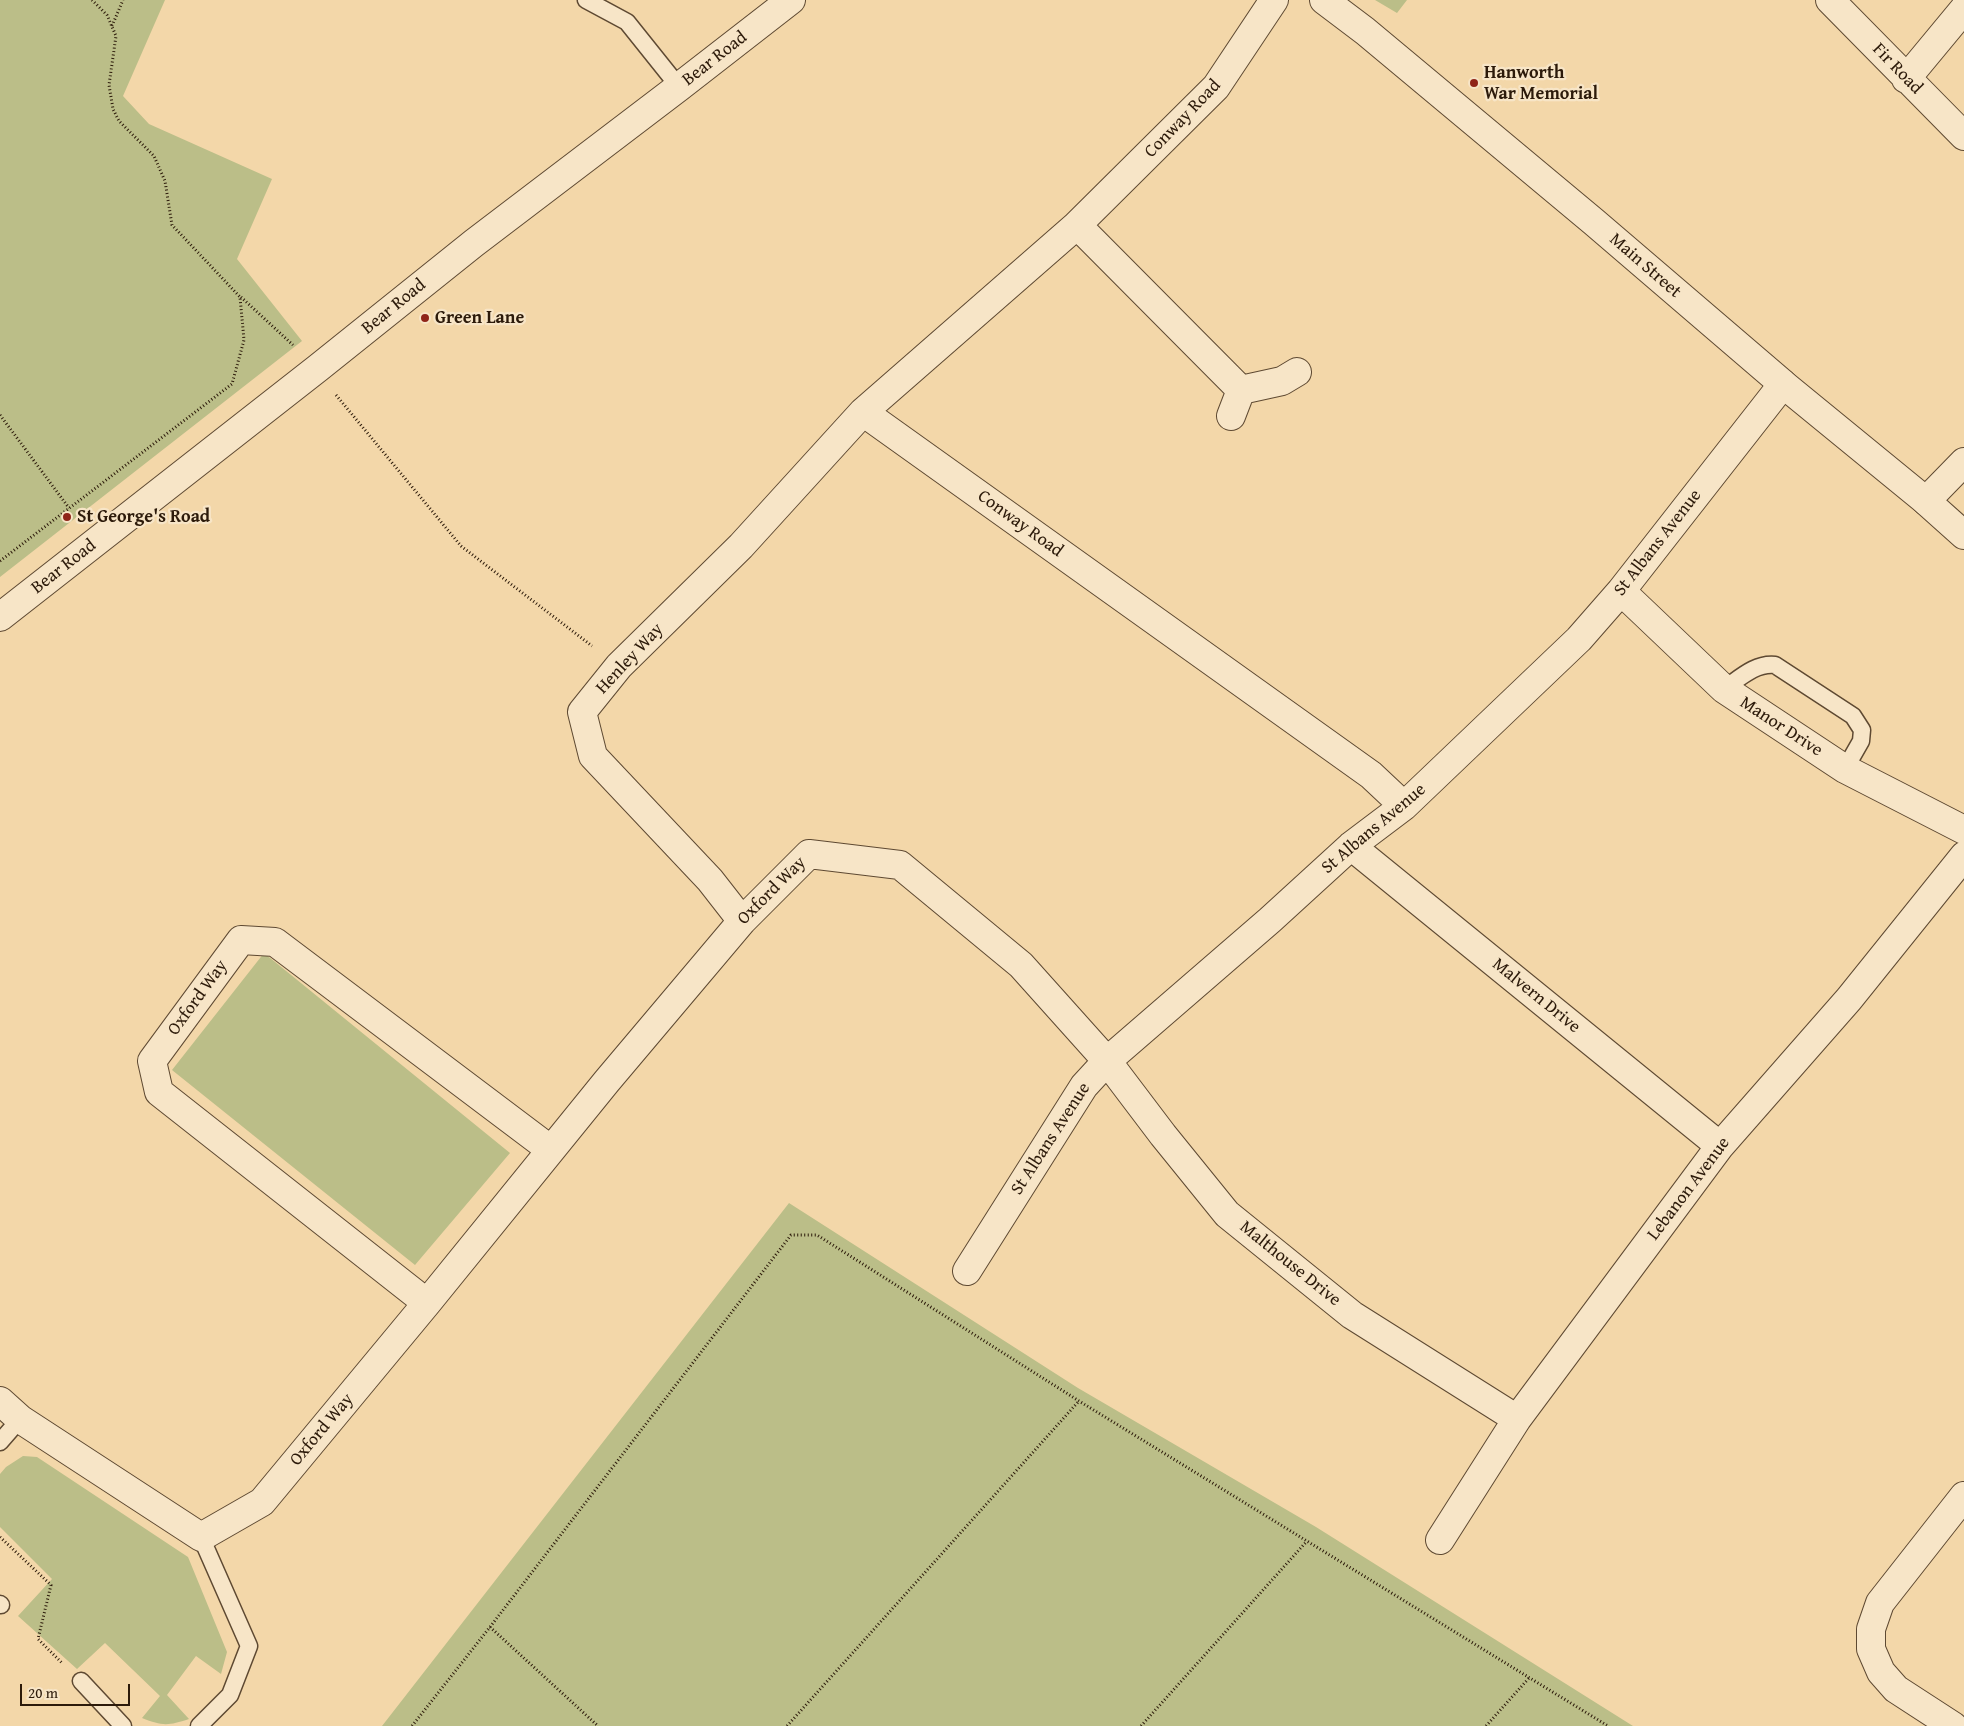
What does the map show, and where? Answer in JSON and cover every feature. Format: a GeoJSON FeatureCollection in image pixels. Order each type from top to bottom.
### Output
{"type":"FeatureCollection","features":[{"type":"Feature","properties":{"kind":"street","name":"Bear Road"},"geometry":{"type":"LineString","coordinates":[[0,617],[318,368],[474,243],[791,0]]}},
{"type":"Feature","properties":{"kind":"street","name":"Conway Road"},"geometry":{"type":"LineString","coordinates":[[1274,0],[1216,87],[1077,226],[863,412],[1371,775],[1404,806]]}},
{"type":"Feature","properties":{"kind":"street","name":"Main Street"},"geometry":{"type":"LineString","coordinates":[[1324,0],[1373,37],[1594,222],[1783,384],[1926,501],[1964,535]]}},
{"type":"Feature","properties":{"kind":"street","name":"Fir Road"},"geometry":{"type":"LineString","coordinates":[[1830,0],[1964,136]]}},
{"type":"Feature","properties":{"kind":"street"},"geometry":{"type":"LineString","coordinates":[[1906,79],[1964,9]]}},
{"type":"Feature","properties":{"kind":"street"},"geometry":{"type":"LineString","coordinates":[[1077,226],[1241,390]]}},
{"type":"Feature","properties":{"kind":"street"},"geometry":{"type":"LineString","coordinates":[[1241,390],[1282,381],[1297,372]]}},
{"type":"Feature","properties":{"kind":"street","name":"St Albans Avenue"},"geometry":{"type":"LineString","coordinates":[[967,1271],[1084,1086],[1107,1061],[1270,920],[1351,846],[1404,806],[1579,639],[1621,591],[1783,384]]}},
{"type":"Feature","properties":{"kind":"street"},"geometry":{"type":"LineString","coordinates":[[1231,416],[1241,390]]}},
{"type":"Feature","properties":{"kind":"street","name":"Henley Way"},"geometry":{"type":"LineString","coordinates":[[742,921],[710,880],[593,756],[582,712],[619,666],[741,546],[863,412]]}},
{"type":"Feature","properties":{"kind":"street"},"geometry":{"type":"LineString","coordinates":[[1926,501],[1964,462]]}},
{"type":"Feature","properties":{"kind":"street","name":"Manor Drive"},"geometry":{"type":"LineString","coordinates":[[1621,591],[1724,689],[1846,769],[1964,830]]}},
{"type":"Feature","properties":{"kind":"street","name":"Malvern Drive"},"geometry":{"type":"LineString","coordinates":[[1351,846],[1720,1146]]}},
{"type":"Feature","properties":{"kind":"street","name":"Oxford Way"},"geometry":{"type":"LineString","coordinates":[[201,1537],[262,1502],[607,1081],[742,921],[809,854],[900,865],[1021,964],[1107,1061]]}},
{"type":"Feature","properties":{"kind":"street","name":"Lebanon Avenue"},"geometry":{"type":"LineString","coordinates":[[1440,1540],[1517,1419],[1720,1146],[1849,999],[1964,856]]}},
{"type":"Feature","properties":{"kind":"street","name":"Oxford Way"},"geometry":{"type":"LineString","coordinates":[[427,1303],[159,1092],[152,1061],[241,940],[274,942],[552,1150]]}},
{"type":"Feature","properties":{"kind":"street","name":"Malthouse Drive"},"geometry":{"type":"LineString","coordinates":[[1107,1061],[1163,1135],[1227,1214],[1352,1315],[1517,1419]]}},
{"type":"Feature","properties":{"kind":"street"},"geometry":{"type":"LineString","coordinates":[[10,1410],[201,1537]]}},
{"type":"Feature","properties":{"kind":"street"},"geometry":{"type":"LineString","coordinates":[[1954,1726],[1896,1689],[1881,1672],[1870,1649],[1871,1629],[1880,1603],[1964,1496]]}},
{"type":"Feature","properties":{"kind":"lane"},"geometry":{"type":"LineString","coordinates":[[586,0],[627,22],[679,87]]}},
{"type":"Feature","properties":{"kind":"lane"},"geometry":{"type":"LineString","coordinates":[[1724,689],[1755,668],[1766,664],[1776,665],[1853,716],[1862,730],[1861,741],[1846,769]]}},
{"type":"Feature","properties":{"kind":"lane"},"geometry":{"type":"LineString","coordinates":[[0,1442],[10,1410]]}},
{"type":"Feature","properties":{"kind":"lane"},"geometry":{"type":"LineString","coordinates":[[200,1726],[230,1695],[248,1646],[201,1537]]}},
{"type":"Feature","properties":{"kind":"lane"},"geometry":{"type":"LineString","coordinates":[[81,1681],[123,1726]]}},
{"type":"Feature","properties":{"kind":"path"},"geometry":{"type":"LineString","coordinates":[[92,0],[108,15],[116,36],[108,85],[113,109],[119,121],[154,156],[165,181],[172,225],[240,296],[318,368],[342,403],[461,546],[619,666]]}},
{"type":"Feature","properties":{"kind":"path"},"geometry":{"type":"LineString","coordinates":[[112,26],[123,0]]}},
{"type":"Feature","properties":{"kind":"path"},"geometry":{"type":"LineString","coordinates":[[0,561],[232,384],[244,340],[240,296]]}},
{"type":"Feature","properties":{"kind":"path"},"geometry":{"type":"LineString","coordinates":[[0,415],[69,508]]}},
{"type":"Feature","properties":{"kind":"path"},"geometry":{"type":"LineString","coordinates":[[412,1726],[791,1235],[817,1235],[1079,1401],[1608,1726]]}},
{"type":"Feature","properties":{"kind":"path"},"geometry":{"type":"LineString","coordinates":[[788,1726],[1079,1401]]}},
{"type":"Feature","properties":{"kind":"path"},"geometry":{"type":"LineString","coordinates":[[0,1537],[51,1585],[38,1639],[81,1681]]}},
{"type":"Feature","properties":{"kind":"path"},"geometry":{"type":"LineString","coordinates":[[1141,1726],[1307,1542]]}},
{"type":"Feature","properties":{"kind":"path"},"geometry":{"type":"LineString","coordinates":[[490,1627],[598,1726]]}},
{"type":"Feature","properties":{"kind":"path"},"geometry":{"type":"LineString","coordinates":[[1486,1726],[1529,1678]]}},
{"type":"Feature","properties":{"kind":"green space"},"geometry":{"type":"Polygon","coordinates":[[[0,0],[165,0],[123,96],[149,124],[272,179],[237,259],[302,341],[0,577],[0,0]]]}},
{"type":"Feature","properties":{"kind":"green space"},"geometry":{"type":"Polygon","coordinates":[[[1375,0],[1407,0],[1397,13],[1375,0]]]}},
{"type":"Feature","properties":{"kind":"green space"},"geometry":{"type":"Polygon","coordinates":[[[264,953],[510,1153],[415,1265],[172,1070],[264,953]]]}},
{"type":"Feature","properties":{"kind":"green space"},"geometry":{"type":"Polygon","coordinates":[[[789,1203],[1078,1388],[1316,1527],[1633,1726],[382,1726],[789,1203]]]}},
{"type":"Feature","properties":{"kind":"green space"},"geometry":{"type":"Polygon","coordinates":[[[23,1456],[37,1457],[188,1557],[227,1652],[221,1674],[196,1656],[167,1695],[189,1719],[165,1724],[155,1723],[142,1718],[160,1696],[105,1643],[77,1669],[18,1616],[52,1579],[0,1527],[0,1474],[6,1467],[23,1456]]]}},
{"type":"Feature","properties":{"kind":"place","name":"Hanworth War Memorial"},"geometry":{"type":"Point","coordinates":[1474,83]}},
{"type":"Feature","properties":{"kind":"place","name":"Green Lane"},"geometry":{"type":"Point","coordinates":[425,318]}},
{"type":"Feature","properties":{"kind":"place","name":"St George's Road"},"geometry":{"type":"Point","coordinates":[67,517]}}]}
